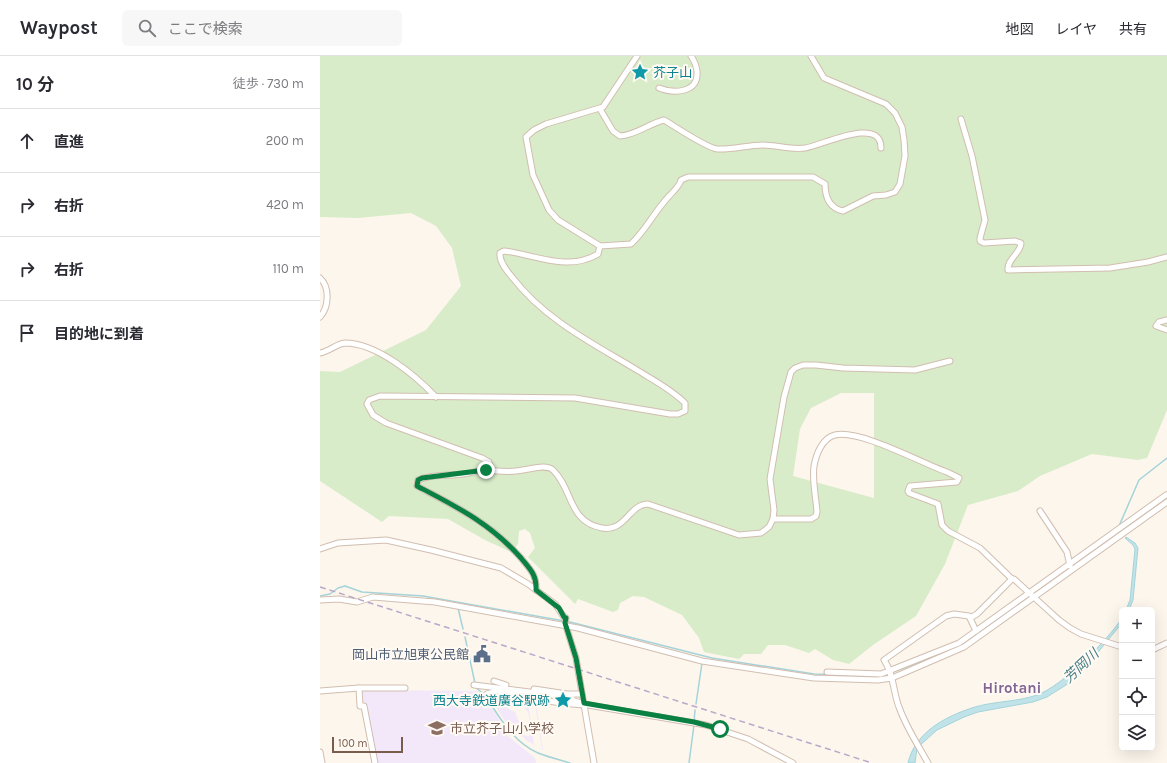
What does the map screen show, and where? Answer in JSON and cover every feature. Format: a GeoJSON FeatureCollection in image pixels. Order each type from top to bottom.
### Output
{"type":"FeatureCollection","features":[{"type":"Feature","properties":{"kind":"street"},"geometry":{"type":"LineString","coordinates":[[637,56],[600,109],[546,124],[534,130],[526,137],[533,175],[550,210],[558,220],[569,228],[600,246],[631,244],[645,230],[663,202],[680,184],[681,180],[688,177],[813,177],[825,184],[830,204],[833,208],[842,210],[872,196],[886,196],[895,192],[900,184],[905,156],[902,127],[895,113],[881,100],[824,78],[811,56]]}},
{"type":"Feature","properties":{"kind":"street"},"geometry":{"type":"LineString","coordinates":[[659,88],[671,92],[679,92],[693,86],[696,82],[697,69],[691,56]]}},
{"type":"Feature","properties":{"kind":"street"},"geometry":{"type":"LineString","coordinates":[[600,109],[613,131],[620,136],[629,135],[655,122],[664,120],[717,149],[761,145],[806,148],[838,137],[862,133],[877,136],[881,141],[881,148]]}},
{"type":"Feature","properties":{"kind":"street"},"geometry":{"type":"LineString","coordinates":[[961,119],[972,156],[985,220],[980,241],[984,243],[1015,241],[1021,243],[1021,247],[1010,261],[1008,270],[1110,268],[1148,262],[1167,257]]}},
{"type":"Feature","properties":{"kind":"street"},"geometry":{"type":"LineString","coordinates":[[486,470],[490,466],[489,462],[482,458],[386,423],[373,415],[367,404],[369,400],[380,396],[575,398],[670,414],[678,414],[685,410],[685,402],[664,386],[551,316],[518,286],[503,265],[499,256],[500,253],[504,251],[557,263],[572,263],[598,254],[600,246]]}},
{"type":"Feature","properties":{"kind":"street"},"geometry":{"type":"LineString","coordinates":[[320,278],[324,282],[327,289],[325,312],[320,317]]}},
{"type":"Feature","properties":{"kind":"street"},"geometry":{"type":"LineString","coordinates":[[1167,320],[1159,322],[1156,326],[1167,330]]}},
{"type":"Feature","properties":{"kind":"street"},"geometry":{"type":"LineString","coordinates":[[320,353],[327,352],[339,344],[347,343],[378,352],[424,385],[436,397]]}},
{"type":"Feature","properties":{"kind":"street"},"geometry":{"type":"LineString","coordinates":[[536,590],[536,580],[533,572],[508,543],[475,517],[417,486],[418,480],[422,478],[486,470],[504,473],[536,468],[550,469],[562,484],[579,515],[590,525],[603,528],[616,527],[643,504],[658,506],[739,535],[761,533],[769,527],[773,519],[774,510],[770,479],[786,391],[791,372],[795,368],[803,365],[816,365],[843,368],[915,370],[950,361]]}},
{"type":"Feature","properties":{"kind":"street"},"geometry":{"type":"LineString","coordinates":[[773,519],[811,519],[816,516],[814,472],[815,464],[823,444],[836,434],[865,439],[959,478],[957,482],[910,486],[908,491],[938,504],[942,525],[948,531],[980,548],[1012,579],[1017,580],[1031,595],[1070,628],[1081,634],[1119,646]]}},
{"type":"Feature","properties":{"kind":"street"},"geometry":{"type":"LineString","coordinates":[[320,600],[334,598],[357,602],[373,597],[424,600],[566,622],[702,660],[791,675],[848,680],[878,680],[959,643],[1031,595],[1167,498]]}},
{"type":"Feature","properties":{"kind":"street"},"geometry":{"type":"LineString","coordinates":[[1040,511],[1067,552],[1071,567]]}},
{"type":"Feature","properties":{"kind":"street"},"geometry":{"type":"LineString","coordinates":[[320,550],[338,543],[386,540],[501,568],[536,590],[559,608],[566,622],[576,658],[594,763]]}},
{"type":"Feature","properties":{"kind":"street"},"geometry":{"type":"LineString","coordinates":[[970,618],[977,614],[1012,579]]}},
{"type":"Feature","properties":{"kind":"street"},"geometry":{"type":"LineString","coordinates":[[827,672],[891,674],[960,650],[1031,595]]}},
{"type":"Feature","properties":{"kind":"street"},"geometry":{"type":"LineString","coordinates":[[928,763],[900,709],[891,674],[884,660],[942,618],[954,614],[966,615],[970,618],[976,631]]}},
{"type":"Feature","properties":{"kind":"street"},"geometry":{"type":"LineString","coordinates":[[1155,649],[1167,643]]}},
{"type":"Feature","properties":{"kind":"street"},"geometry":{"type":"LineString","coordinates":[[494,681],[500,685],[567,694],[582,694]]}},
{"type":"Feature","properties":{"kind":"street"},"geometry":{"type":"LineString","coordinates":[[476,686],[554,695],[584,704],[694,723],[720,729],[748,739],[793,763]]}},
{"type":"Feature","properties":{"kind":"street"},"geometry":{"type":"LineString","coordinates":[[359,688],[360,706],[364,706],[375,763]]}},
{"type":"Feature","properties":{"kind":"street"},"geometry":{"type":"LineString","coordinates":[[320,691],[359,688],[404,688]]}},
{"type":"Feature","properties":{"kind":"street"},"geometry":{"type":"LineString","coordinates":[[483,696],[497,691],[560,704],[584,704]]}},
{"type":"Feature","properties":{"kind":"street"},"geometry":{"type":"LineString","coordinates":[[320,752],[322,763]]}},
{"type":"Feature","properties":{"kind":"shaded area","name":"市立芥子山小学校"},"geometry":{"type":"Polygon","coordinates":[[[361,690],[477,691],[482,694],[487,701],[503,725],[502,726],[507,732],[508,736],[535,758],[536,763],[376,763],[372,735],[361,705],[361,690]]]}},
{"type":"Feature","properties":{"kind":"shaded area"},"geometry":{"type":"Polygon","coordinates":[[[494,694],[536,703],[543,750],[537,747],[542,749],[535,704],[528,703],[534,745],[526,740],[505,721],[489,696],[494,694]],[[507,697],[502,700],[502,705],[515,712],[522,735],[529,736],[532,732],[528,712],[518,700],[507,697]]]}},
{"type":"Feature","properties":{"kind":"green space"},"geometry":{"type":"Polygon","coordinates":[[[320,56],[1167,56],[1167,410],[1147,458],[1138,460],[1092,454],[1040,476],[1018,491],[968,505],[945,564],[916,616],[873,645],[849,664],[833,660],[815,649],[809,653],[785,645],[768,645],[761,654],[744,654],[739,659],[704,652],[699,638],[682,615],[644,597],[633,596],[620,603],[618,610],[613,612],[578,599],[575,604],[528,557],[535,548],[530,533],[525,529],[519,531],[518,544],[511,552],[485,540],[448,519],[389,516],[382,522],[320,481],[320,371],[340,372],[426,330],[461,286],[452,248],[436,226],[411,213],[358,218],[320,217],[320,56]],[[841,393],[811,408],[800,429],[793,476],[874,498],[874,393],[841,393]]]}},
{"type":"Feature","properties":{"kind":"water"},"geometry":{"type":"Polygon","coordinates":[[[1126,537],[1135,543],[1138,548],[1133,600],[1130,607],[1127,607],[1130,600],[1135,549],[1133,545],[1125,538],[1126,537]]]}},
{"type":"Feature","properties":{"kind":"water","name":"芳岡川"},"geometry":{"type":"Polygon","coordinates":[[[1119,622],[1119,627],[1077,678],[1047,697],[1033,702],[978,712],[937,730],[917,748],[915,763],[908,763],[917,742],[943,720],[975,707],[1022,699],[1037,695],[1047,690],[1059,683],[1071,673],[1107,638],[1119,622]]]}},
{"type":"Feature","properties":{"kind":"waterway"},"geometry":{"type":"LineString","coordinates":[[1119,526],[1139,480],[1167,458]]}},
{"type":"Feature","properties":{"kind":"waterway"},"geometry":{"type":"LineString","coordinates":[[1033,593],[1157,505]]}},
{"type":"Feature","properties":{"kind":"waterway"},"geometry":{"type":"LineString","coordinates":[[320,596],[330,594],[338,588],[345,586],[362,592],[423,596],[570,622],[712,658],[814,674],[876,676]]}},
{"type":"Feature","properties":{"kind":"waterway"},"geometry":{"type":"LineString","coordinates":[[960,646],[1030,595]]}},
{"type":"Feature","properties":{"kind":"waterway"},"geometry":{"type":"LineString","coordinates":[[458,608],[463,629]]}},
{"type":"Feature","properties":{"kind":"waterway"},"geometry":{"type":"LineString","coordinates":[[465,637],[476,688],[484,694]]}},
{"type":"Feature","properties":{"kind":"waterway"},"geometry":{"type":"LineString","coordinates":[[882,676],[944,653]]}},
{"type":"Feature","properties":{"kind":"waterway"},"geometry":{"type":"LineString","coordinates":[[696,704],[702,663]]}},
{"type":"Feature","properties":{"kind":"waterway"},"geometry":{"type":"LineString","coordinates":[[486,697],[508,729],[529,749],[570,763]]}},
{"type":"Feature","properties":{"kind":"waterway"},"geometry":{"type":"LineString","coordinates":[[694,722],[695,710]]}},
{"type":"Feature","properties":{"kind":"waterway"},"geometry":{"type":"LineString","coordinates":[[689,763],[694,725]]}},
{"type":"Feature","properties":{"kind":"railway"},"geometry":{"type":"LineString","coordinates":[[320,587],[872,763]]}},
{"type":"Feature","properties":{"kind":"place","name":"芥子山"},"geometry":{"type":"Point","coordinates":[640,72]}},
{"type":"Feature","properties":{"kind":"place","name":"岡山市立旭東公民館"},"geometry":{"type":"Point","coordinates":[482,654]}},
{"type":"Feature","properties":{"kind":"place","name":"西大寺鉄道廣谷駅跡"},"geometry":{"type":"Point","coordinates":[563,700]}},
{"type":"Feature","properties":{"kind":"place","name":"市立芥子山小学校"},"geometry":{"type":"Point","coordinates":[437,728]}},
{"type":"Feature","properties":{"kind":"district","name":"Hirotani"},"geometry":{"type":"Point","coordinates":[1012,688]}},
{"type":"Feature","properties":{"kind":"route"},"geometry":{"type":"LineString","coordinates":[[486,470],[422,478],[418,480],[417,486],[475,517],[508,543],[533,572],[536,580],[536,590],[555,604],[566,618],[565,623],[576,658],[584,703],[694,722],[720,729]]}}]}
